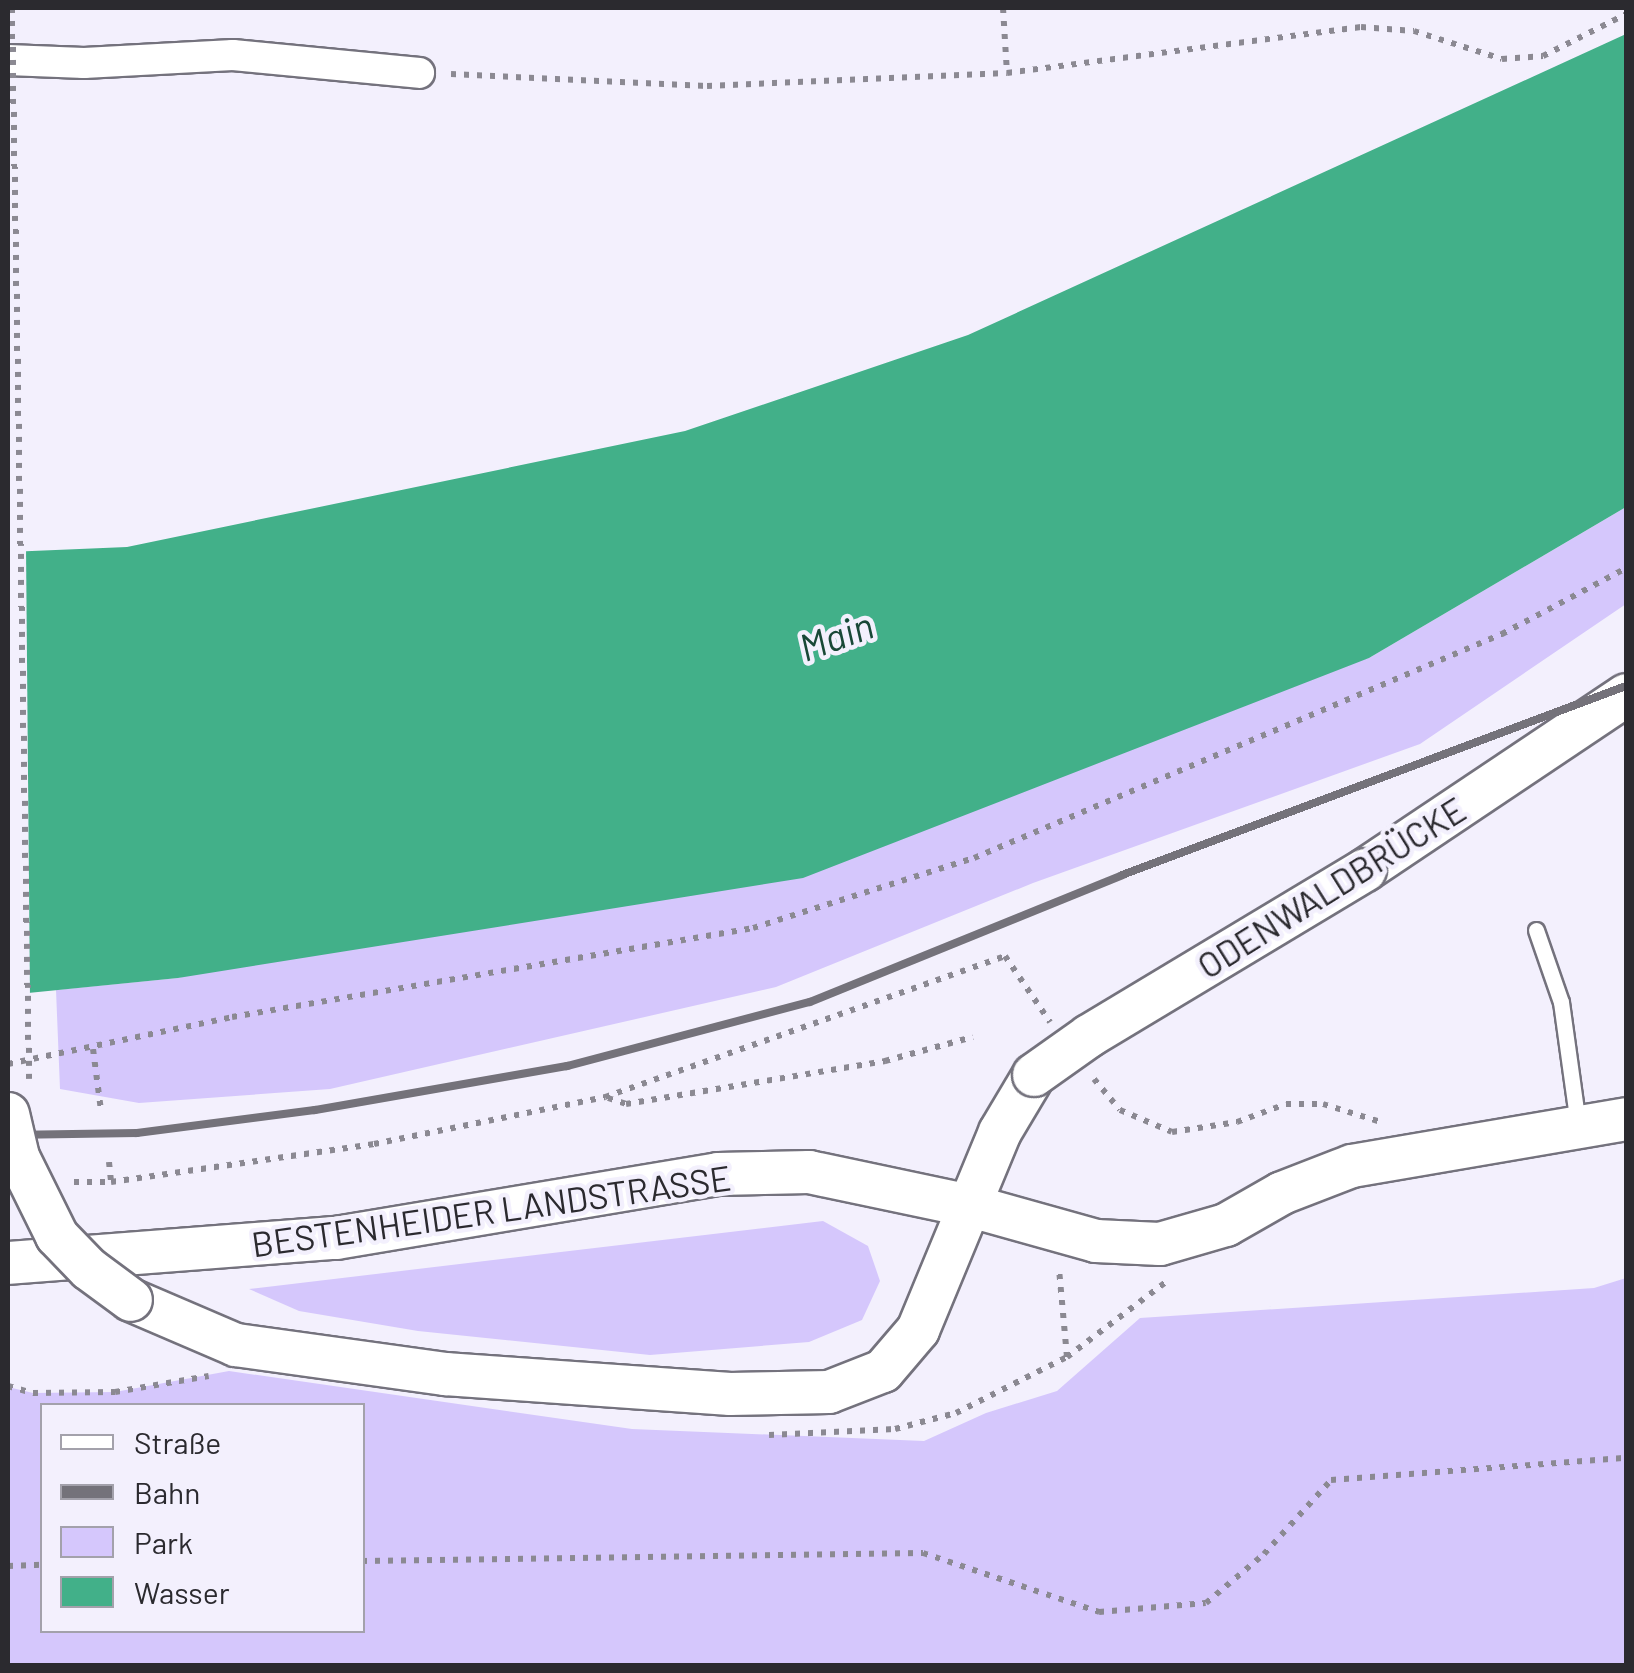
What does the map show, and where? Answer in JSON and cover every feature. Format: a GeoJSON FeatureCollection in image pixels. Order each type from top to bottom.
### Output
{"type":"FeatureCollection","features":[{"type":"Feature","properties":{"kind":"main road","name":"ODENWALDBRÜCKE"},"geometry":{"type":"LineString","coordinates":[[971,1206],[1000,1132],[1034,1075],[1088,1036],[1365,870],[1626,695]]}},
{"type":"Feature","properties":{"kind":"main road"},"geometry":{"type":"LineString","coordinates":[[20,1107],[18,1158],[57,1236],[89,1269],[131,1300],[236,1345],[426,1371],[573,1386],[730,1394],[829,1392],[883,1371],[918,1330],[971,1206]]}},
{"type":"Feature","properties":{"kind":"main road","name":"BESTENHEIDER LANDSTRASSE"},"geometry":{"type":"LineString","coordinates":[[8,1263],[336,1238],[718,1174],[809,1172],[971,1206],[1096,1241],[1160,1244],[1226,1225],[1282,1192],[1352,1166],[1626,1120]]}},
{"type":"Feature","properties":{"kind":"street"},"geometry":{"type":"LineString","coordinates":[[8,60],[84,63],[233,55],[420,73]]}},
{"type":"Feature","properties":{"kind":"lane"},"geometry":{"type":"LineString","coordinates":[[1536,930],[1561,1002],[1578,1128]]}},
{"type":"Feature","properties":{"kind":"path"},"geometry":{"type":"LineString","coordinates":[[12,8],[26,1041],[20,1107]]}},
{"type":"Feature","properties":{"kind":"path"},"geometry":{"type":"LineString","coordinates":[[1003,8],[1008,73]]}},
{"type":"Feature","properties":{"kind":"path"},"geometry":{"type":"LineString","coordinates":[[420,73],[707,86],[1008,73],[1362,27],[1414,31],[1502,59],[1543,56],[1626,14]]}},
{"type":"Feature","properties":{"kind":"path"},"geometry":{"type":"LineString","coordinates":[[8,1064],[232,1017],[754,928],[974,858],[1502,634],[1626,568]]}},
{"type":"Feature","properties":{"kind":"path"},"geometry":{"type":"LineString","coordinates":[[59,1182],[111,1182],[374,1144],[606,1097],[1004,956],[1053,1027]]}},
{"type":"Feature","properties":{"kind":"path"},"geometry":{"type":"LineString","coordinates":[[606,1097],[626,1104],[885,1061],[974,1036]]}},
{"type":"Feature","properties":{"kind":"path"},"geometry":{"type":"LineString","coordinates":[[93,1049],[101,1111]]}},
{"type":"Feature","properties":{"kind":"path"},"geometry":{"type":"LineString","coordinates":[[1086,1069],[1120,1110],[1172,1132],[1237,1122],[1286,1104],[1323,1104],[1381,1121],[1403,1158]]}},
{"type":"Feature","properties":{"kind":"path"},"geometry":{"type":"LineString","coordinates":[[109,1162],[111,1182]]}},
{"type":"Feature","properties":{"kind":"path"},"geometry":{"type":"LineString","coordinates":[[1067,1356],[1169,1279]]}},
{"type":"Feature","properties":{"kind":"path"},"geometry":{"type":"LineString","coordinates":[[365,1561],[922,1553],[1099,1612],[1206,1604],[1264,1554],[1331,1480],[1626,1458]]}},
{"type":"Feature","properties":{"kind":"path"},"geometry":{"type":"LineString","coordinates":[[8,1566],[40,1566]]}},
{"type":"Feature","properties":{"kind":"green space"},"geometry":{"type":"Polygon","coordinates":[[[1626,507],[1626,604],[1420,744],[1033,883],[776,987],[330,1089],[139,1103],[60,1089],[56,990],[178,978],[1369,658],[1626,507]]]}},
{"type":"Feature","properties":{"kind":"green space"},"geometry":{"type":"Polygon","coordinates":[[[823,1221],[868,1246],[880,1281],[862,1320],[809,1342],[650,1355],[418,1331],[299,1311],[249,1289],[823,1221]]]}},
{"type":"Feature","properties":{"kind":"green space"},"geometry":{"type":"Polygon","coordinates":[[[1626,1278],[1626,1665],[8,1665],[8,1387],[33,1393],[115,1392],[229,1371],[632,1429],[924,1441],[986,1413],[1057,1391],[1140,1318],[1594,1288],[1626,1278]]]}},
{"type":"Feature","properties":{"kind":"water","name":"Main"},"geometry":{"type":"Polygon","coordinates":[[[1626,34],[1626,507],[1369,658],[803,878],[178,978],[8,995],[8,552],[127,547],[685,431],[968,335],[1626,34]]]}},
{"type":"Feature","properties":{"kind":"pier"},"geometry":{"type":"Polygon","coordinates":[[[8,547],[26,547],[30,998],[8,1000],[8,547]]]}},
{"type":"Feature","properties":{"kind":"railway"},"geometry":{"type":"LineString","coordinates":[[8,1135],[137,1133],[315,1110],[567,1066],[810,1002],[1122,875],[1626,686]]}}]}
